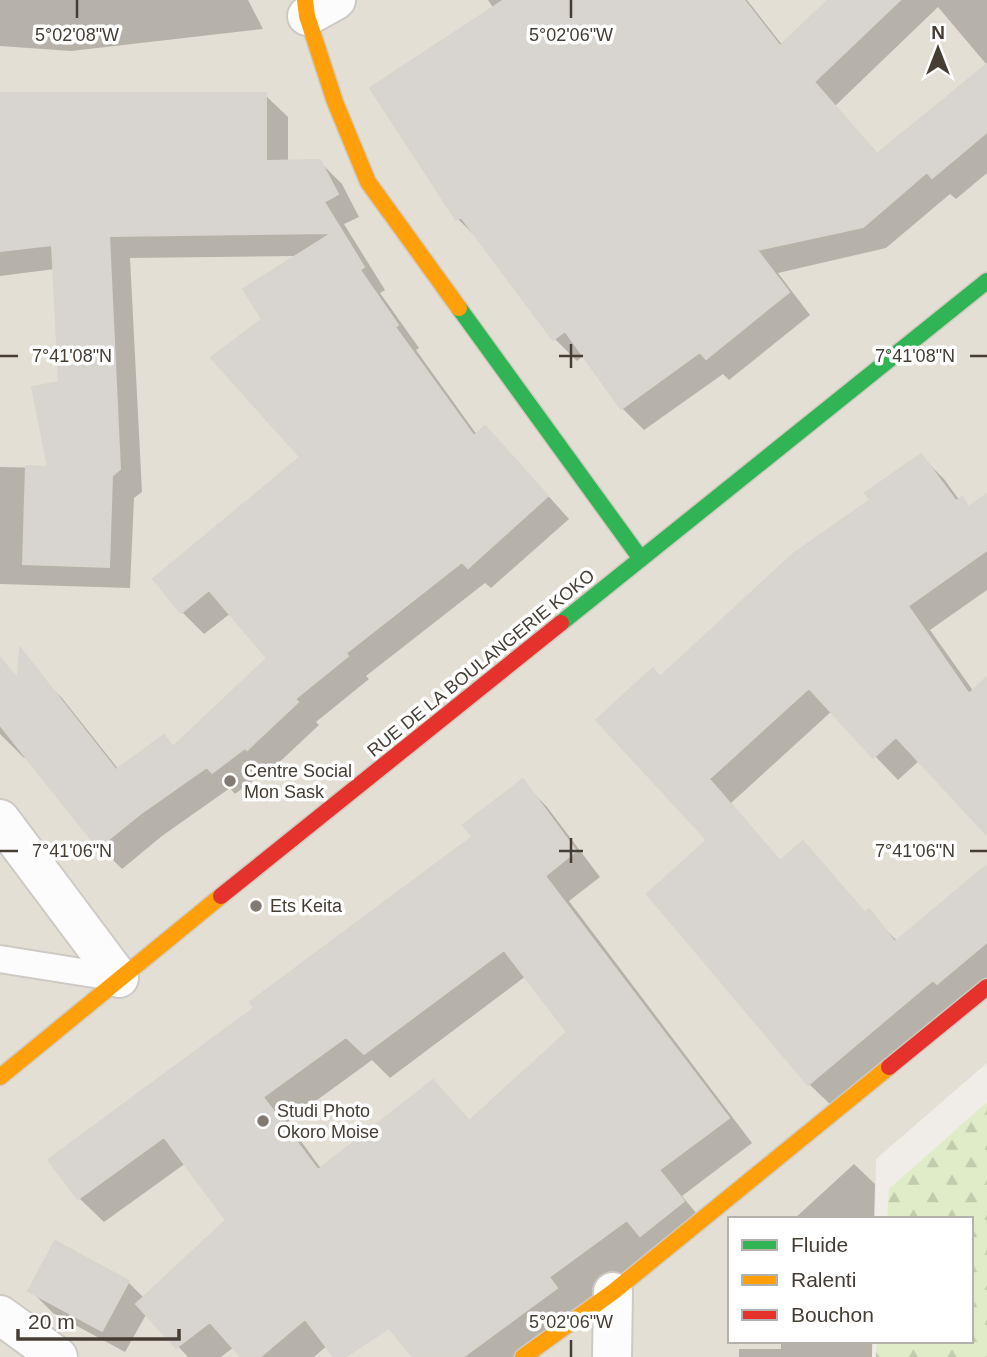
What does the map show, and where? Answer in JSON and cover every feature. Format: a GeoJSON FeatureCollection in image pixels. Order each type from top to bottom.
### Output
{"type":"FeatureCollection","features":[{"type":"Feature","properties":{"kind":"street"},"geometry":{"type":"LineString","coordinates":[[316,5],[334,102],[368,182],[641,559]]}},
{"type":"Feature","properties":{"kind":"street","name":"RUE DE LA BOULANGERIE KOKO"},"geometry":{"type":"LineString","coordinates":[[0,1077],[119,978],[987,281]]}},
{"type":"Feature","properties":{"kind":"street"},"geometry":{"type":"LineString","coordinates":[[0,820],[119,978]]}},
{"type":"Feature","properties":{"kind":"street"},"geometry":{"type":"LineString","coordinates":[[523,1357],[612,1292],[987,987]]}},
{"type":"Feature","properties":{"kind":"street"},"geometry":{"type":"LineString","coordinates":[[612,1292],[612,1357]]}},
{"type":"Feature","properties":{"kind":"street"},"geometry":{"type":"LineString","coordinates":[[0,1315],[58,1357]]}},
{"type":"Feature","properties":{"kind":"lane"},"geometry":{"type":"LineString","coordinates":[[0,959],[119,978]]}},
{"type":"Feature","properties":{"kind":"shaded area"},"geometry":{"type":"Polygon","coordinates":[[[0,0],[987,0],[987,1063],[876,1159],[875,1217],[728,1217],[728,1343],[873,1343],[872,1357],[0,1357],[0,0]]]}},
{"type":"Feature","properties":{"kind":"green space"},"geometry":{"type":"Polygon","coordinates":[[[987,1102],[987,1357],[876,1357],[877,1343],[973,1343],[973,1217],[887,1217],[889,1189],[987,1102]]]}},
{"type":"Feature","properties":{"kind":"building"},"geometry":{"type":"Polygon","coordinates":[[[504,0],[744,0],[780,46],[828,0],[900,0],[814,82],[877,154],[987,64],[987,132],[932,178],[927,172],[863,227],[757,250],[789,292],[706,359],[700,352],[621,409],[565,331],[553,340],[461,217],[456,220],[370,88],[504,0]]]}},
{"type":"Feature","properties":{"kind":"building"},"geometry":{"type":"Polygon","coordinates":[[[0,93],[266,93],[266,161],[320,160],[338,194],[324,202],[364,267],[360,270],[398,325],[395,327],[474,436],[485,426],[548,496],[468,568],[462,562],[346,653],[348,656],[295,699],[298,702],[247,750],[245,748],[212,773],[207,767],[140,814],[98,848],[0,725],[0,658],[18,679],[20,648],[116,770],[164,735],[173,747],[267,658],[209,590],[181,613],[153,579],[300,457],[211,358],[262,319],[243,289],[332,233],[109,236],[120,469],[112,476],[109,567],[23,564],[26,466],[48,467],[32,387],[59,382],[52,245],[0,251],[0,93]]]}},
{"type":"Feature","properties":{"kind":"building"},"geometry":{"type":"Polygon","coordinates":[[[921,454],[956,501],[962,497],[968,507],[987,494],[987,550],[908,606],[969,694],[987,677],[987,835],[896,737],[873,758],[809,688],[709,779],[780,861],[803,841],[865,913],[869,909],[895,942],[987,865],[987,942],[937,984],[933,980],[808,1085],[647,894],[707,840],[596,720],[653,668],[660,677],[793,554],[870,500],[865,493],[921,454]]]}},
{"type":"Feature","properties":{"kind":"building"},"geometry":{"type":"Polygon","coordinates":[[[523,779],[576,851],[545,876],[729,1118],[659,1170],[684,1201],[640,1236],[627,1220],[549,1277],[557,1288],[463,1357],[413,1357],[389,1328],[345,1357],[334,1357],[305,1319],[260,1357],[241,1357],[210,1322],[176,1348],[136,1304],[226,1220],[164,1137],[78,1199],[48,1160],[254,1008],[250,1002],[472,837],[463,825],[523,779]],[[504,950],[364,1054],[346,1037],[263,1097],[318,1170],[433,1080],[469,1121],[567,1032],[504,950]]]}},
{"type":"Feature","properties":{"kind":"building"},"geometry":{"type":"Polygon","coordinates":[[[55,1241],[129,1281],[102,1331],[28,1291],[55,1241]]]}},
{"type":"Feature","properties":{"kind":"traffic: fast"},"geometry":{"type":"LineString","coordinates":[[561,623],[987,281]]}},
{"type":"Feature","properties":{"kind":"traffic: fast"},"geometry":{"type":"LineString","coordinates":[[459,308],[641,559]]}},
{"type":"Feature","properties":{"kind":"traffic: slow"},"geometry":{"type":"LineString","coordinates":[[305,0],[307,16],[335,102],[368,182],[459,308]]}},
{"type":"Feature","properties":{"kind":"traffic: slow"},"geometry":{"type":"LineString","coordinates":[[0,1077],[221,896]]}},
{"type":"Feature","properties":{"kind":"traffic: slow"},"geometry":{"type":"LineString","coordinates":[[523,1357],[613,1292],[889,1067]]}},
{"type":"Feature","properties":{"kind":"traffic: jam"},"geometry":{"type":"LineString","coordinates":[[221,896],[561,623]]}},
{"type":"Feature","properties":{"kind":"traffic: jam"},"geometry":{"type":"LineString","coordinates":[[889,1067],[987,987]]}},
{"type":"Feature","properties":{"kind":"place","name":"Centre Social Mon Sask"},"geometry":{"type":"Point","coordinates":[230,781]}},
{"type":"Feature","properties":{"kind":"place","name":"Ets Keita"},"geometry":{"type":"Point","coordinates":[256,906]}},
{"type":"Feature","properties":{"kind":"place","name":"Studi Photo Okoro Moise"},"geometry":{"type":"Point","coordinates":[263,1121]}}]}
